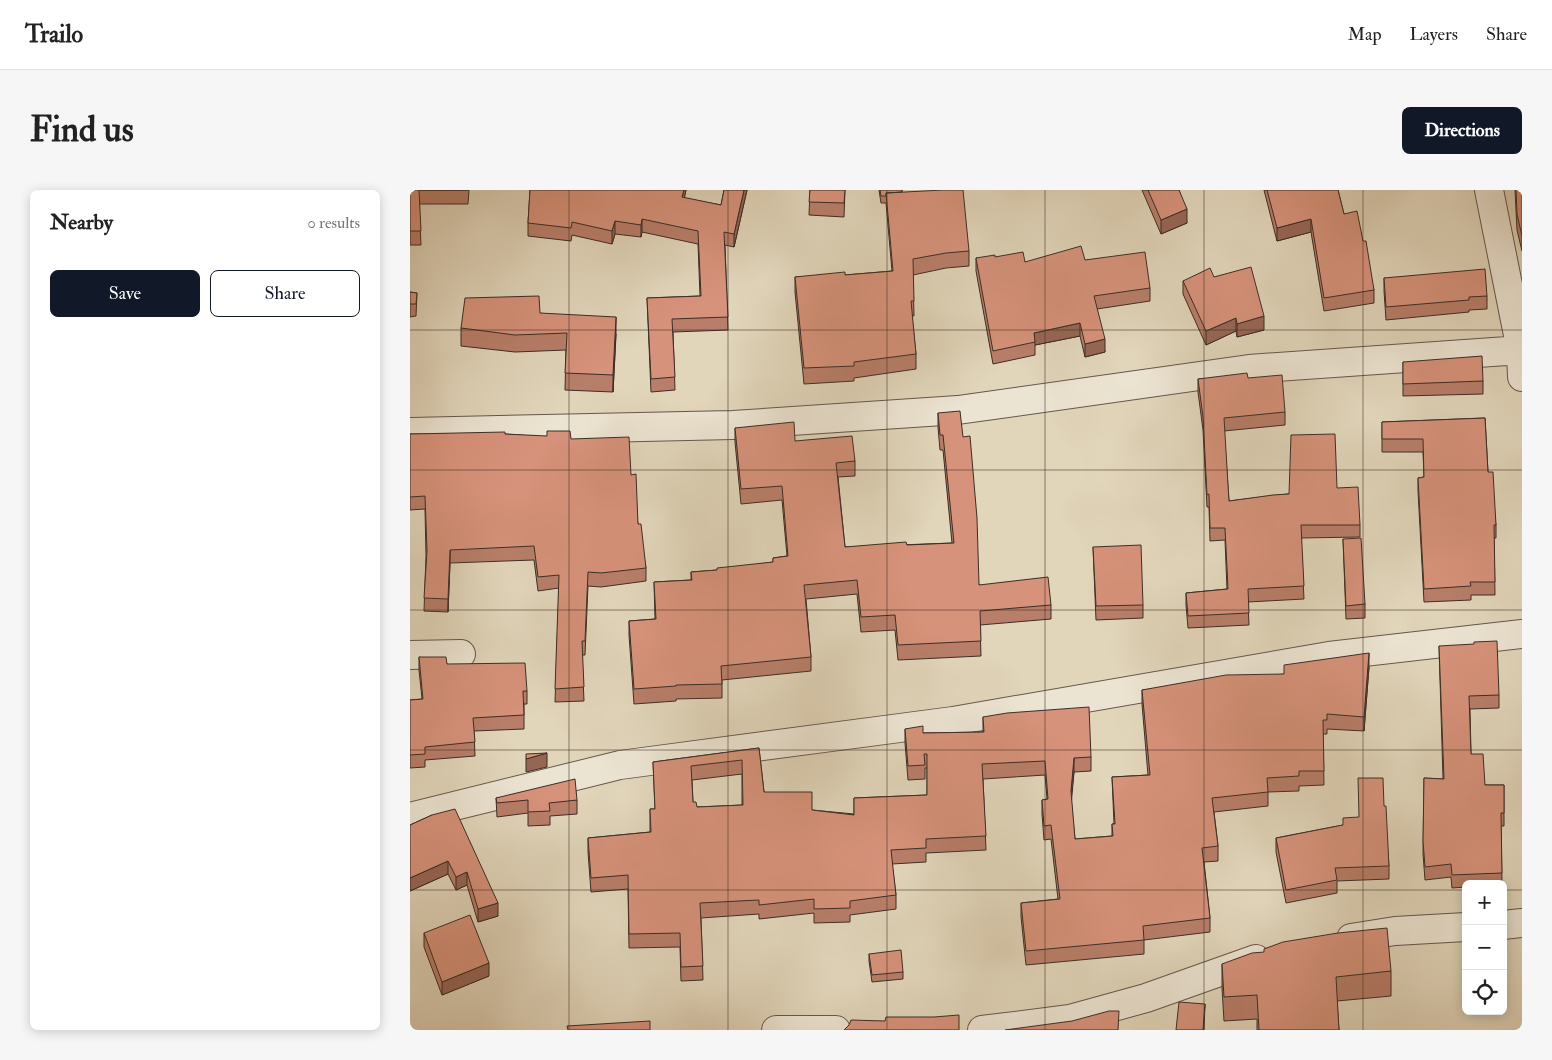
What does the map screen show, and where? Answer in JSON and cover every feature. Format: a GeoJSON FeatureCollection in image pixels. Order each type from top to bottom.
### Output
{"type":"FeatureCollection","features":[{"type":"Feature","properties":{"kind":"street"},"geometry":{"type":"LineString","coordinates":[[410,432],[733,425],[948,410],[1249,369],[1522,359],[1489,190]]}},
{"type":"Feature","properties":{"kind":"street"},"geometry":{"type":"LineString","coordinates":[[410,817],[620,765],[953,721],[1330,656],[1522,634]]}},
{"type":"Feature","properties":{"kind":"street"},"geometry":{"type":"LineString","coordinates":[[410,656],[461,654]]}},
{"type":"Feature","properties":{"kind":"street"},"geometry":{"type":"LineString","coordinates":[[1507,925],[1522,924]]}},
{"type":"Feature","properties":{"kind":"street"},"geometry":{"type":"LineString","coordinates":[[1327,943],[1395,931],[1462,927]]}},
{"type":"Feature","properties":{"kind":"street"},"geometry":{"type":"LineString","coordinates":[[982,1030],[1070,1019],[1146,998],[1279,951]]}},
{"type":"Feature","properties":{"kind":"street"},"geometry":{"type":"LineString","coordinates":[[776,1030],[836,1030]]}},
{"type":"Feature","properties":{"kind":"building"},"geometry":{"type":"Polygon","coordinates":[[[410,190],[419,190],[421,231],[410,231],[410,190]]]}},
{"type":"Feature","properties":{"kind":"building"},"geometry":{"type":"Polygon","coordinates":[[[530,190],[684,190],[682,197],[721,205],[724,190],[744,190],[734,234],[724,232],[728,317],[672,319],[675,377],[651,379],[647,298],[701,296],[698,231],[642,219],[641,225],[615,221],[612,231],[572,222],[571,228],[528,223],[530,190]]]}},
{"type":"Feature","properties":{"kind":"building"},"geometry":{"type":"Polygon","coordinates":[[[810,190],[845,190],[844,203],[809,202],[810,190]]]}},
{"type":"Feature","properties":{"kind":"building"},"geometry":{"type":"Polygon","coordinates":[[[880,190],[902,190],[902,192],[886,193],[886,196],[881,196],[880,190]]]}},
{"type":"Feature","properties":{"kind":"building"},"geometry":{"type":"Polygon","coordinates":[[[963,190],[969,251],[913,259],[914,301],[911,301],[916,354],[854,362],[854,366],[804,368],[795,277],[845,272],[845,275],[893,271],[886,193],[963,190]]]}},
{"type":"Feature","properties":{"kind":"building"},"geometry":{"type":"Polygon","coordinates":[[[1148,190],[1179,190],[1187,209],[1161,220],[1148,190]]]}},
{"type":"Feature","properties":{"kind":"building"},"geometry":{"type":"Polygon","coordinates":[[[1267,190],[1338,190],[1344,214],[1357,211],[1363,241],[1366,241],[1374,290],[1324,298],[1311,219],[1277,228],[1267,190]]]}},
{"type":"Feature","properties":{"kind":"building"},"geometry":{"type":"Polygon","coordinates":[[[1516,190],[1522,190],[1522,236],[1517,214],[1516,190]]]}},
{"type":"Feature","properties":{"kind":"building"},"geometry":{"type":"Polygon","coordinates":[[[1081,246],[1085,260],[1145,252],[1150,288],[1094,296],[1105,339],[1085,344],[1080,323],[1034,333],[1035,342],[993,351],[976,258],[1023,252],[1025,262],[1081,246]]]}},
{"type":"Feature","properties":{"kind":"building"},"geometry":{"type":"Polygon","coordinates":[[[1251,267],[1264,316],[1237,324],[1236,318],[1206,331],[1183,281],[1210,268],[1214,277],[1251,267]]]}},
{"type":"Feature","properties":{"kind":"building"},"geometry":{"type":"Polygon","coordinates":[[[1485,269],[1487,296],[1469,297],[1469,300],[1386,307],[1384,278],[1485,269]]]}},
{"type":"Feature","properties":{"kind":"building"},"geometry":{"type":"Polygon","coordinates":[[[410,292],[417,293],[416,304],[410,304],[410,292]]]}},
{"type":"Feature","properties":{"kind":"building"},"geometry":{"type":"Polygon","coordinates":[[[539,296],[540,313],[616,317],[613,375],[565,373],[567,333],[515,335],[461,328],[465,298],[539,296]]]}},
{"type":"Feature","properties":{"kind":"building"},"geometry":{"type":"Polygon","coordinates":[[[1482,356],[1483,381],[1403,384],[1403,362],[1482,356]]]}},
{"type":"Feature","properties":{"kind":"building"},"geometry":{"type":"Polygon","coordinates":[[[1247,373],[1248,378],[1282,375],[1285,412],[1224,418],[1229,501],[1289,494],[1291,435],[1335,434],[1337,488],[1358,487],[1360,525],[1301,525],[1304,586],[1248,589],[1249,613],[1188,616],[1186,593],[1228,589],[1225,528],[1210,528],[1203,417],[1198,379],[1247,373]]]}},
{"type":"Feature","properties":{"kind":"building"},"geometry":{"type":"Polygon","coordinates":[[[960,411],[963,437],[970,436],[977,518],[979,585],[1048,577],[1051,605],[980,611],[981,641],[898,645],[895,615],[861,617],[857,580],[804,585],[811,657],[721,666],[722,684],[676,685],[634,689],[629,621],[656,619],[654,582],[692,580],[691,572],[773,562],[773,558],[788,556],[782,486],[741,489],[735,428],[794,422],[795,441],[852,436],[855,461],[836,463],[845,547],[906,542],[907,545],[954,543],[943,435],[940,435],[938,413],[960,411]]]}},
{"type":"Feature","properties":{"kind":"building"},"geometry":{"type":"Polygon","coordinates":[[[1485,418],[1488,472],[1493,472],[1496,525],[1494,525],[1495,582],[1470,582],[1471,586],[1424,589],[1418,478],[1424,477],[1423,439],[1382,439],[1382,422],[1485,418]]]}},
{"type":"Feature","properties":{"kind":"building"},"geometry":{"type":"Polygon","coordinates":[[[547,431],[570,431],[571,439],[629,437],[631,475],[636,474],[638,524],[641,524],[646,568],[601,573],[588,572],[585,641],[582,641],[584,687],[555,689],[559,575],[538,577],[534,546],[450,550],[448,599],[424,598],[427,551],[425,496],[410,497],[410,434],[505,432],[505,434],[547,436],[547,431]]]}},
{"type":"Feature","properties":{"kind":"building"},"geometry":{"type":"Polygon","coordinates":[[[1361,538],[1365,604],[1346,606],[1343,539],[1361,538]]]}},
{"type":"Feature","properties":{"kind":"building"},"geometry":{"type":"Polygon","coordinates":[[[1141,545],[1143,605],[1096,606],[1093,547],[1141,545]]]}},
{"type":"Feature","properties":{"kind":"building"},"geometry":{"type":"Polygon","coordinates":[[[1497,641],[1499,695],[1469,696],[1471,754],[1483,754],[1485,785],[1504,785],[1504,813],[1501,813],[1502,873],[1452,875],[1451,864],[1425,867],[1423,841],[1424,778],[1444,779],[1439,646],[1497,641]]]}},
{"type":"Feature","properties":{"kind":"building"},"geometry":{"type":"Polygon","coordinates":[[[1369,653],[1364,717],[1327,714],[1327,720],[1323,720],[1324,771],[1299,771],[1299,776],[1267,778],[1268,792],[1212,798],[1218,846],[1202,848],[1210,918],[1143,926],[1144,940],[1026,951],[1021,903],[1060,899],[1051,825],[1044,826],[1042,800],[1048,799],[1045,761],[982,764],[986,836],[926,839],[926,848],[891,850],[896,895],[850,901],[850,908],[814,909],[814,899],[759,905],[759,900],[700,903],[703,966],[681,967],[680,933],[629,934],[628,875],[591,878],[588,838],[651,832],[650,809],[655,809],[653,762],[759,748],[764,792],[812,792],[812,810],[854,815],[854,798],[927,795],[927,754],[924,754],[925,765],[908,766],[905,729],[923,726],[923,733],[984,732],[983,717],[1007,713],[1089,707],[1091,757],[1074,758],[1071,791],[1075,839],[1113,836],[1112,824],[1115,824],[1112,777],[1150,775],[1142,690],[1226,675],[1284,674],[1284,665],[1369,653]],[[742,760],[691,766],[693,802],[696,802],[697,807],[743,805],[742,760]]]}},
{"type":"Feature","properties":{"kind":"building"},"geometry":{"type":"Polygon","coordinates":[[[419,657],[446,657],[447,664],[525,663],[527,691],[523,691],[524,715],[473,718],[475,742],[425,747],[425,754],[410,755],[410,700],[423,699],[419,657]]]}},
{"type":"Feature","properties":{"kind":"building"},"geometry":{"type":"Polygon","coordinates":[[[547,753],[526,759],[526,754],[547,753]]]}},
{"type":"Feature","properties":{"kind":"building"},"geometry":{"type":"Polygon","coordinates":[[[1358,778],[1383,778],[1389,866],[1335,868],[1337,880],[1286,890],[1276,838],[1343,825],[1343,818],[1359,817],[1358,778]]]}},
{"type":"Feature","properties":{"kind":"building"},"geometry":{"type":"Polygon","coordinates":[[[575,779],[577,800],[549,803],[550,811],[528,812],[528,800],[497,803],[496,798],[575,779]]]}},
{"type":"Feature","properties":{"kind":"building"},"geometry":{"type":"Polygon","coordinates":[[[455,809],[498,903],[478,909],[467,872],[456,877],[448,861],[410,878],[410,825],[432,815],[455,809]]]}},
{"type":"Feature","properties":{"kind":"building"},"geometry":{"type":"Polygon","coordinates":[[[470,915],[489,963],[442,982],[424,933],[470,915]]]}},
{"type":"Feature","properties":{"kind":"building"},"geometry":{"type":"Polygon","coordinates":[[[1387,928],[1391,971],[1336,977],[1339,1030],[1259,1030],[1257,995],[1224,997],[1222,964],[1252,953],[1264,952],[1264,949],[1283,942],[1338,933],[1387,928]]]}},
{"type":"Feature","properties":{"kind":"building"},"geometry":{"type":"Polygon","coordinates":[[[901,950],[903,972],[872,975],[869,954],[901,950]]]}},
{"type":"Feature","properties":{"kind":"building"},"geometry":{"type":"Polygon","coordinates":[[[1179,1002],[1205,1004],[1203,1030],[1176,1030],[1179,1002]]]}},
{"type":"Feature","properties":{"kind":"building"},"geometry":{"type":"Polygon","coordinates":[[[1109,1011],[1119,1011],[1118,1030],[1005,1030],[1072,1021],[1109,1011]]]}},
{"type":"Feature","properties":{"kind":"building"},"geometry":{"type":"Polygon","coordinates":[[[959,1015],[959,1030],[844,1030],[851,1020],[885,1021],[886,1017],[959,1015]]]}},
{"type":"Feature","properties":{"kind":"building"},"geometry":{"type":"Polygon","coordinates":[[[650,1021],[650,1030],[568,1030],[567,1026],[650,1021]]]}}]}
